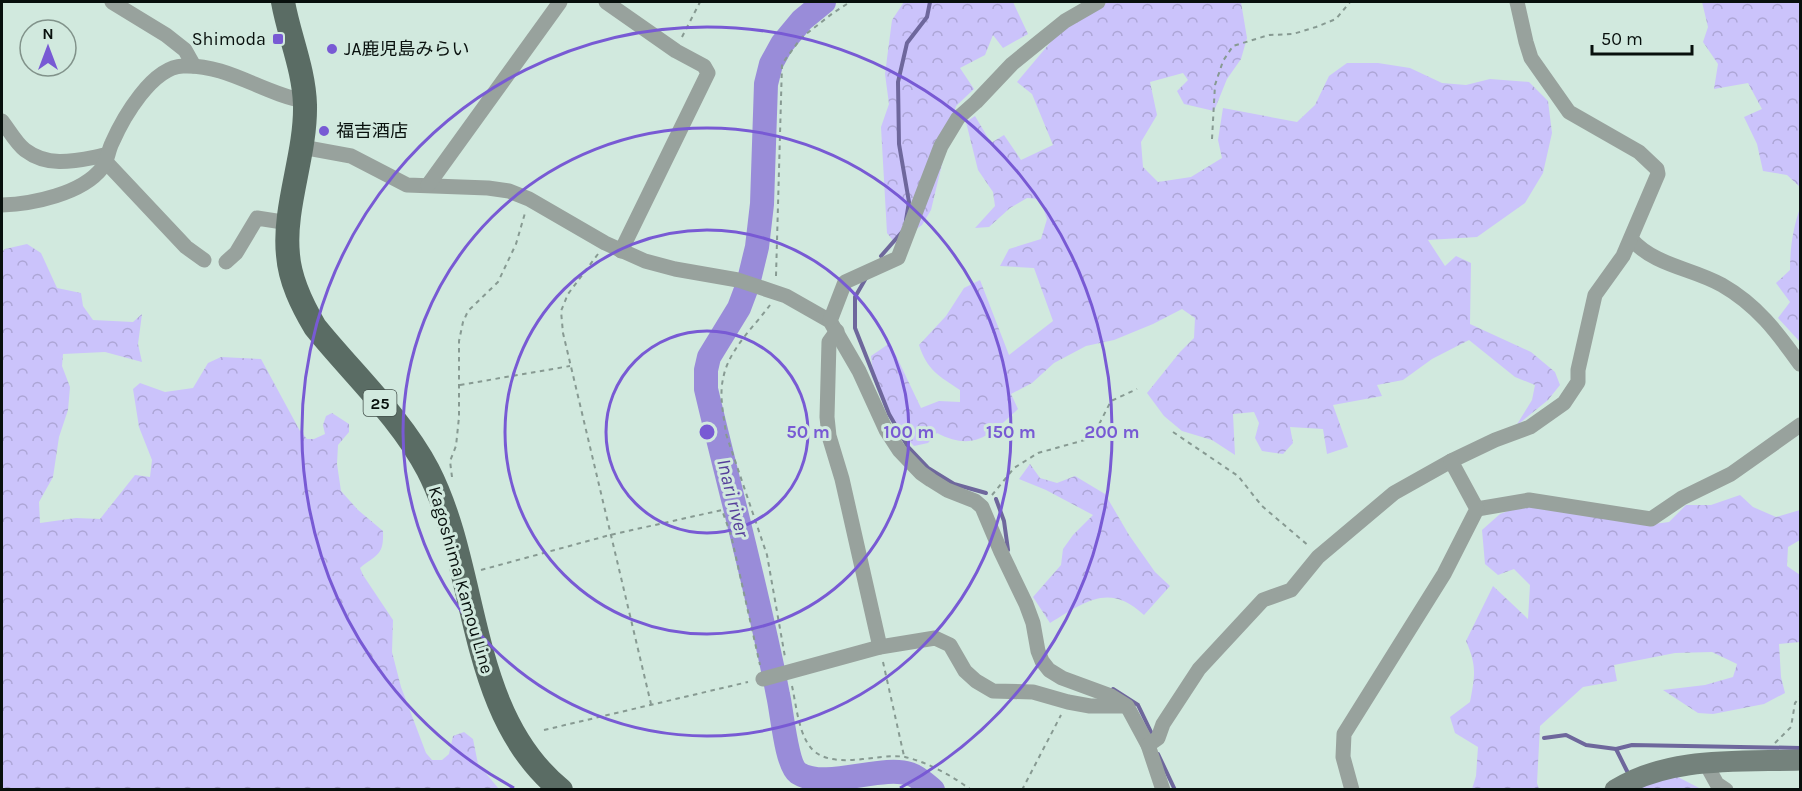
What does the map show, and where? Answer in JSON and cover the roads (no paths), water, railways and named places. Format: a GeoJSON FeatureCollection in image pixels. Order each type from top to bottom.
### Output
{"type":"FeatureCollection","features":[{"type":"Feature","properties":{"kind":"main road","name":"Kagoshima Kamou Line"},"geometry":{"type":"LineString","coordinates":[[283,2],[301,73],[305,101],[302,147],[289,223],[287,255],[296,291],[305,310],[337,354],[395,420],[423,462],[446,516],[498,702],[512,733],[539,769],[561,789]]}},
{"type":"Feature","properties":{"kind":"main road"},"geometry":{"type":"LineString","coordinates":[[1615,789],[1632,779],[1655,771],[1706,764],[1800,760]]}},
{"type":"Feature","properties":{"kind":"street"},"geometry":{"type":"LineString","coordinates":[[112,2],[166,34],[185,51],[194,66]]}},
{"type":"Feature","properties":{"kind":"street"},"geometry":{"type":"LineString","coordinates":[[428,185],[560,2]]}},
{"type":"Feature","properties":{"kind":"street"},"geometry":{"type":"LineString","coordinates":[[606,2],[676,51],[704,66],[708,73],[621,251]]}},
{"type":"Feature","properties":{"kind":"street"},"geometry":{"type":"LineString","coordinates":[[880,647],[842,479],[829,436],[828,342],[845,282],[898,258],[941,146],[958,118],[1012,64],[1065,21],[1098,2]]}},
{"type":"Feature","properties":{"kind":"street"},"geometry":{"type":"LineString","coordinates":[[1148,745],[1158,738],[1163,724],[1199,669],[1263,600],[1291,590],[1320,555],[1394,493],[1451,461],[1495,440],[1530,427],[1564,403],[1578,382],[1580,360],[1595,295],[1623,256],[1658,174],[1658,169],[1639,152],[1569,111],[1531,58],[1517,2]]}},
{"type":"Feature","properties":{"kind":"street"},"geometry":{"type":"LineString","coordinates":[[2,205],[25,204],[64,193],[102,170],[117,133],[151,82],[164,71],[181,66],[216,69],[252,82],[285,98],[305,101]]}},
{"type":"Feature","properties":{"kind":"street"},"geometry":{"type":"LineString","coordinates":[[2,121],[23,149],[47,161],[61,163],[106,159]]}},
{"type":"Feature","properties":{"kind":"street"},"geometry":{"type":"LineString","coordinates":[[302,147],[351,156],[407,185],[488,188],[508,191],[529,199],[605,243],[645,261],[675,269],[738,280],[776,293],[803,305],[833,326],[859,371],[886,430],[899,450],[931,480],[946,490],[975,501],[982,507],[1026,604],[1042,661],[1049,670],[1062,678],[1111,696],[1127,706],[1148,745],[1163,789]]}},
{"type":"Feature","properties":{"kind":"street"},"geometry":{"type":"LineString","coordinates":[[106,159],[186,247],[204,260]]}},
{"type":"Feature","properties":{"kind":"street"},"geometry":{"type":"LineString","coordinates":[[226,262],[236,253],[257,218],[289,223]]}},
{"type":"Feature","properties":{"kind":"street"},"geometry":{"type":"LineString","coordinates":[[1631,239],[1641,250],[1650,255],[1721,284],[1747,302],[1770,323],[1800,364]]}},
{"type":"Feature","properties":{"kind":"street"},"geometry":{"type":"LineString","coordinates":[[1477,509],[1529,500],[1651,519],[1682,498],[1731,474],[1800,425]]}},
{"type":"Feature","properties":{"kind":"street"},"geometry":{"type":"LineString","coordinates":[[1451,461],[1477,509]]}},
{"type":"Feature","properties":{"kind":"street"},"geometry":{"type":"LineString","coordinates":[[1352,789],[1343,757],[1344,734],[1444,574],[1477,509]]}},
{"type":"Feature","properties":{"kind":"street"},"geometry":{"type":"LineString","coordinates":[[764,679],[880,647],[935,638],[950,645],[965,671],[993,692],[1033,692],[1090,706],[1127,706]]}},
{"type":"Feature","properties":{"kind":"street"},"geometry":{"type":"LineString","coordinates":[[1706,764],[1717,784],[1726,789]]}},
{"type":"Feature","properties":{"kind":"waterway","name":"Inari river"},"geometry":{"type":"LineString","coordinates":[[824,2],[802,20],[782,44],[771,64],[766,84],[762,204],[757,247],[748,284],[739,308],[709,357],[706,389],[762,618],[787,749],[794,768],[798,773],[810,778],[823,779],[898,772],[916,777],[933,790]]}},
{"type":"Feature","properties":{"kind":"waterway"},"geometry":{"type":"LineString","coordinates":[[906,220],[909,202],[899,144],[898,82],[907,43],[927,17],[930,2]]}},
{"type":"Feature","properties":{"kind":"waterway"},"geometry":{"type":"LineString","coordinates":[[881,256],[902,232]]}},
{"type":"Feature","properties":{"kind":"waterway"},"geometry":{"type":"LineString","coordinates":[[866,278],[855,297],[855,328],[889,414],[908,447],[928,468],[954,484],[986,493]]}},
{"type":"Feature","properties":{"kind":"waterway"},"geometry":{"type":"LineString","coordinates":[[996,499],[1004,521],[1008,550]]}},
{"type":"Feature","properties":{"kind":"waterway"},"geometry":{"type":"LineString","coordinates":[[1113,689],[1138,705],[1151,732]]}},
{"type":"Feature","properties":{"kind":"waterway"},"geometry":{"type":"LineString","coordinates":[[1544,738],[1566,735],[1586,745],[1616,749],[1627,771]]}},
{"type":"Feature","properties":{"kind":"waterway"},"geometry":{"type":"LineString","coordinates":[[1616,749],[1632,745],[1800,748]]}},
{"type":"Feature","properties":{"kind":"waterway"},"geometry":{"type":"LineString","coordinates":[[1158,754],[1175,790]]}},
{"type":"Feature","properties":{"kind":"place","name":"Shimoda"},"geometry":{"type":"Point","coordinates":[278,39]}},
{"type":"Feature","properties":{"kind":"place","name":"JA鹿児島みらい"},"geometry":{"type":"Point","coordinates":[332,49]}},
{"type":"Feature","properties":{"kind":"place","name":"福吉酒店"},"geometry":{"type":"Point","coordinates":[324,131]}}]}
